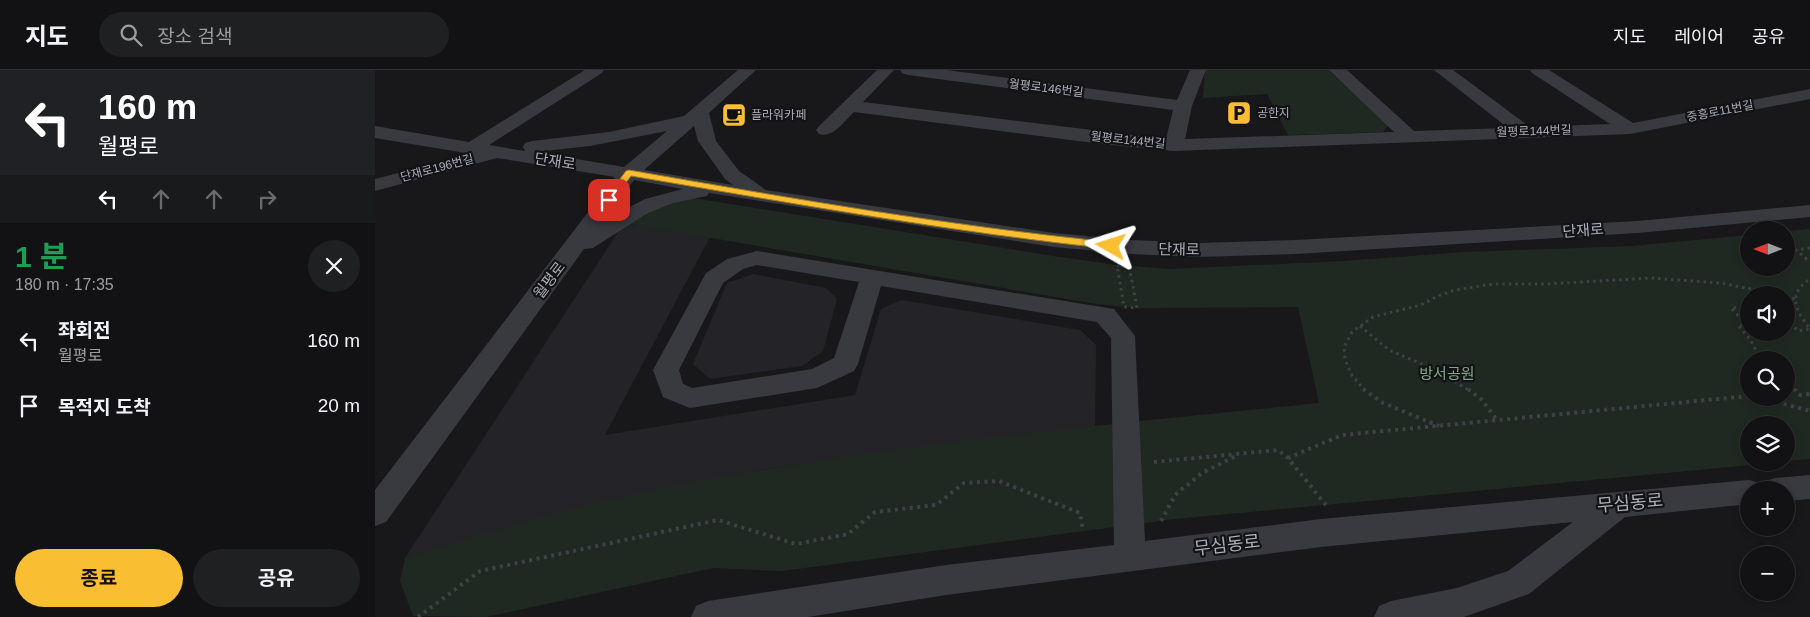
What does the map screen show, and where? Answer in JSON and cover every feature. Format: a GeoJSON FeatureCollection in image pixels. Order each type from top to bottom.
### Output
{"type":"FeatureCollection","features":[{"type":"Feature","properties":{"kind":"street"},"geometry":{"type":"LineString","coordinates":[[486,150],[596,70]]}},
{"type":"Feature","properties":{"kind":"street","name":"월평로"},"geometry":{"type":"LineString","coordinates":[[375,513],[629,173],[748,70]]}},
{"type":"Feature","properties":{"kind":"street"},"geometry":{"type":"LineString","coordinates":[[825,130],[886,70]]}},
{"type":"Feature","properties":{"kind":"street","name":"월평로146번길"},"geometry":{"type":"LineString","coordinates":[[908,70],[1183,106]]}},
{"type":"Feature","properties":{"kind":"street"},"geometry":{"type":"LineString","coordinates":[[1174,144],[1183,106],[1198,70]]}},
{"type":"Feature","properties":{"kind":"street"},"geometry":{"type":"LineString","coordinates":[[1337,70],[1409,136]]}},
{"type":"Feature","properties":{"kind":"street"},"geometry":{"type":"LineString","coordinates":[[1442,70],[1524,131]]}},
{"type":"Feature","properties":{"kind":"street"},"geometry":{"type":"LineString","coordinates":[[1541,72],[1566,70]]}},
{"type":"Feature","properties":{"kind":"street"},"geometry":{"type":"LineString","coordinates":[[1541,72],[1630,129]]}},
{"type":"Feature","properties":{"kind":"street","name":"중흥로11번길"},"geometry":{"type":"LineString","coordinates":[[1630,129],[1810,94]]}},
{"type":"Feature","properties":{"kind":"street","name":"월평로144번길"},"geometry":{"type":"LineString","coordinates":[[850,106],[1101,138],[1174,144],[1630,129]]}},
{"type":"Feature","properties":{"kind":"street"},"geometry":{"type":"LineString","coordinates":[[486,150],[561,145],[635,134],[696,115],[707,141],[732,175],[763,196]]}},
{"type":"Feature","properties":{"kind":"street","name":"단재로"},"geometry":{"type":"LineString","coordinates":[[375,132],[763,196],[1054,240],[1131,247],[1198,250],[1296,247],[1637,227],[1810,211]]}},
{"type":"Feature","properties":{"kind":"street","name":"단재로196번길"},"geometry":{"type":"LineString","coordinates":[[375,185],[486,150]]}},
{"type":"Feature","properties":{"kind":"street"},"geometry":{"type":"LineString","coordinates":[[568,254],[635,209],[671,196],[724,189]]}},
{"type":"Feature","properties":{"kind":"street"},"geometry":{"type":"LineString","coordinates":[[872,276],[845,364],[817,378],[690,398],[671,390],[666,370],[714,278],[735,264],[757,258],[872,276],[1105,315],[1123,336],[1130,557]]}},
{"type":"Feature","properties":{"kind":"street"},"geometry":{"type":"LineString","coordinates":[[1795,488],[1810,487]]}},
{"type":"Feature","properties":{"kind":"street","name":"무심동로"},"geometry":{"type":"LineString","coordinates":[[708,617],[946,580],[1321,533],[1740,493]]}},
{"type":"Feature","properties":{"kind":"street"},"geometry":{"type":"LineString","coordinates":[[1391,617],[1457,604],[1518,583],[1619,504]]}},
{"type":"Feature","properties":{"kind":"path"},"geometry":{"type":"LineString","coordinates":[[1810,248],[1796,250],[1810,262]]}},
{"type":"Feature","properties":{"kind":"path"},"geometry":{"type":"LineString","coordinates":[[1117,265],[1129,266],[1137,308],[1125,307],[1117,265]]}},
{"type":"Feature","properties":{"kind":"path"},"geometry":{"type":"LineString","coordinates":[[1439,426],[1388,407],[1371,398],[1359,386],[1350,373],[1344,354],[1346,340],[1350,333],[1359,325],[1375,317],[1424,304],[1438,296],[1488,285],[1539,285],[1611,278],[1663,279],[1740,287]]}},
{"type":"Feature","properties":{"kind":"path"},"geometry":{"type":"LineString","coordinates":[[1795,294],[1810,279]]}},
{"type":"Feature","properties":{"kind":"path"},"geometry":{"type":"LineString","coordinates":[[1795,303],[1798,312],[1810,329],[1798,331],[1795,328]]}},
{"type":"Feature","properties":{"kind":"path"},"geometry":{"type":"LineString","coordinates":[[1740,308],[1731,308],[1740,318]]}},
{"type":"Feature","properties":{"kind":"path"},"geometry":{"type":"LineString","coordinates":[[1359,325],[1389,350],[1436,370],[1461,384],[1482,400],[1497,420]]}},
{"type":"Feature","properties":{"kind":"path"},"geometry":{"type":"LineString","coordinates":[[1795,391],[1799,395],[1810,394]]}},
{"type":"Feature","properties":{"kind":"path"},"geometry":{"type":"LineString","coordinates":[[1288,458],[1342,436],[1740,397]]}},
{"type":"Feature","properties":{"kind":"path"},"geometry":{"type":"LineString","coordinates":[[1792,406],[1810,411]]}},
{"type":"Feature","properties":{"kind":"path"},"geometry":{"type":"LineString","coordinates":[[1127,464],[1278,450],[1288,458],[1326,505]]}},
{"type":"Feature","properties":{"kind":"path"},"geometry":{"type":"LineString","coordinates":[[1161,521],[1175,495],[1202,473],[1239,454]]}},
{"type":"Feature","properties":{"kind":"path"},"geometry":{"type":"LineString","coordinates":[[418,617],[480,571],[718,520],[796,544],[848,534],[875,512],[936,505],[964,483],[999,481],[1080,513],[1083,531]]}},
{"type":"Feature","properties":{"kind":"shaded area"},"geometry":{"type":"Polygon","coordinates":[[[624,223],[710,237],[605,435],[855,395],[881,309],[901,300],[1080,330],[1096,345],[1095,426],[884,452],[754,471],[405,558],[624,223]]]}},
{"type":"Feature","properties":{"kind":"shaded area"},"geometry":{"type":"Polygon","coordinates":[[[753,274],[826,288],[837,299],[823,351],[802,366],[710,379],[693,364],[727,283],[753,274]]]}},
{"type":"Feature","properties":{"kind":"green space"},"geometry":{"type":"Polygon","coordinates":[[[1205,70],[1328,70],[1389,125],[1383,132],[1288,135],[1267,94],[1203,98],[1205,70]]]}},
{"type":"Feature","properties":{"kind":"green space","name":"방서공원"},"geometry":{"type":"Polygon","coordinates":[[[687,197],[1053,256],[1117,265],[1170,269],[1344,261],[1465,252],[1632,246],[1740,236],[1740,276],[1795,276],[1795,230],[1810,229],[1810,459],[1795,460],[1795,416],[1740,416],[1740,466],[1175,519],[782,571],[713,568],[486,617],[413,616],[400,581],[405,558],[597,502],[711,479],[884,451],[1058,430],[1319,403],[1298,307],[1137,308],[1097,304],[624,223],[687,197]]]}},
{"type":"Feature","properties":{"kind":"place","name":"공한지"},"geometry":{"type":"Point","coordinates":[1239,113]}},
{"type":"Feature","properties":{"kind":"place","name":"플라워카페"},"geometry":{"type":"Point","coordinates":[734,115]}},
{"type":"Feature","properties":{"kind":"route"},"geometry":{"type":"LineString","coordinates":[[609,200],[629,173],[783,199],[1054,240],[1111,246]]}}]}
